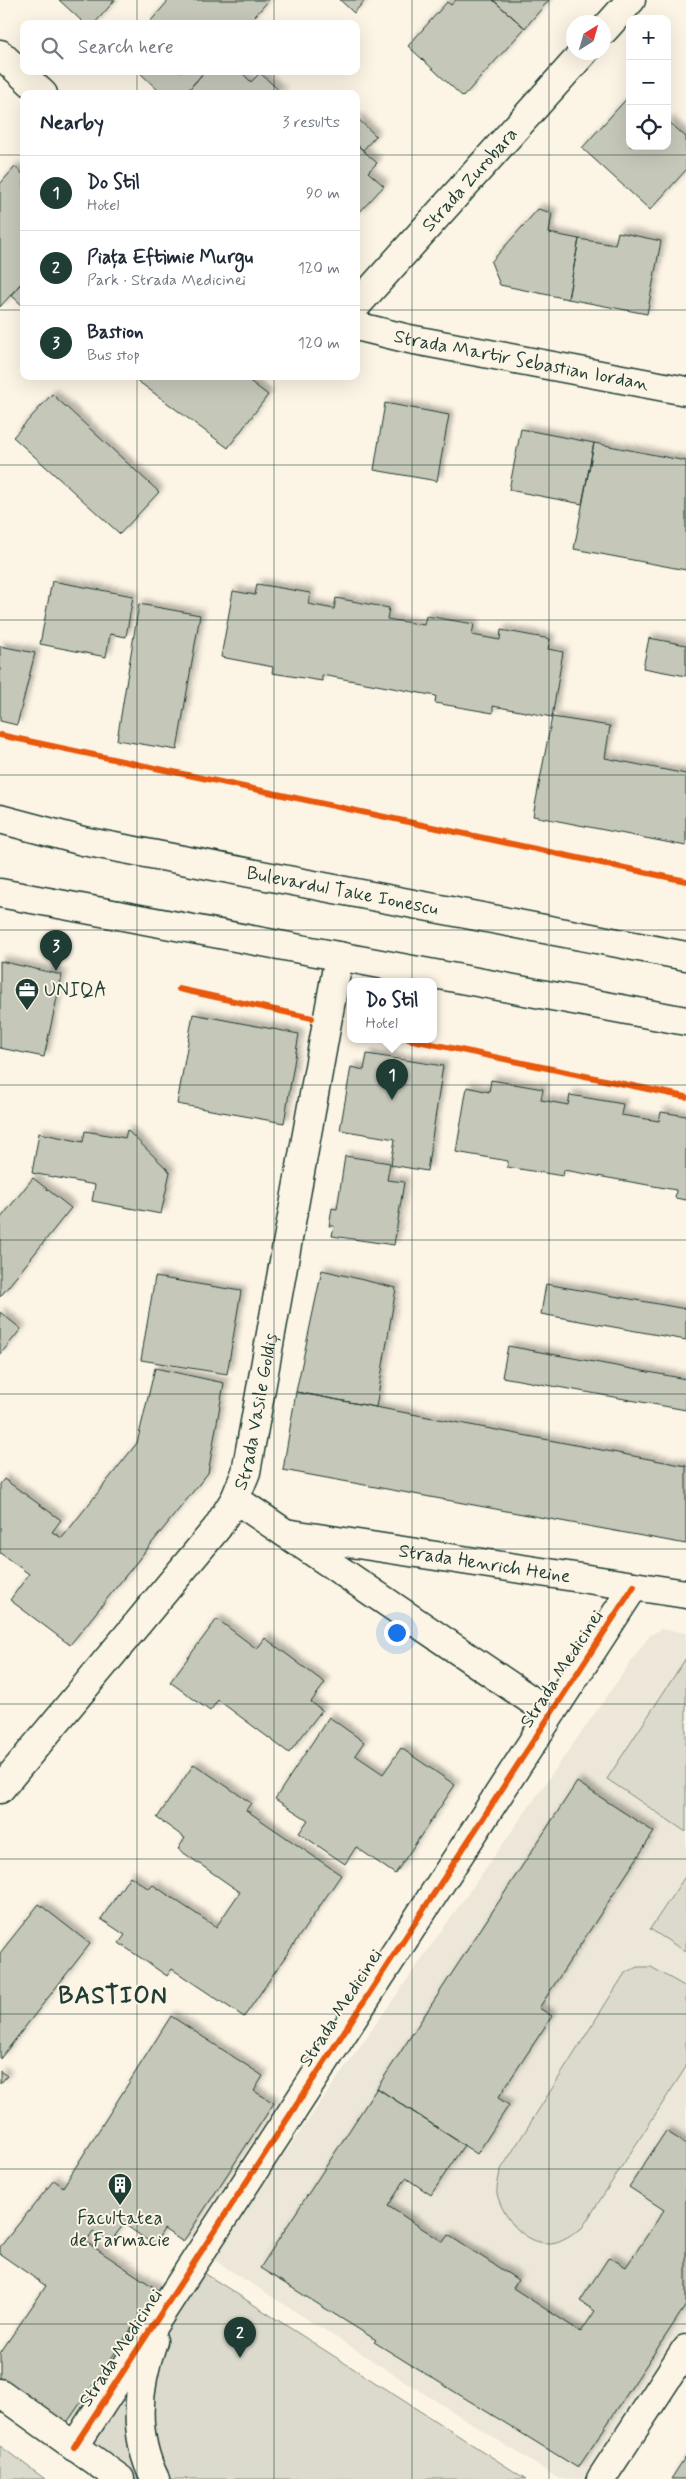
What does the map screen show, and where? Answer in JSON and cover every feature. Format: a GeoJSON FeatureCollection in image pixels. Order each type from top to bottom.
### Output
{"type":"FeatureCollection","features":[{"type":"Feature","properties":{"kind":"street"},"geometry":{"type":"LineString","coordinates":[[611,22],[631,0]]}},
{"type":"Feature","properties":{"kind":"street"},"geometry":{"type":"LineString","coordinates":[[0,54],[20,73]]}},
{"type":"Feature","properties":{"kind":"street","name":"Strada Zurobara"},"geometry":{"type":"LineString","coordinates":[[360,302],[577,60]]}},
{"type":"Feature","properties":{"kind":"street"},"geometry":{"type":"LineString","coordinates":[[23,75],[39,90]]}},
{"type":"Feature","properties":{"kind":"street","name":"Strada Martir Sebastian Iordan"},"geometry":{"type":"LineString","coordinates":[[360,327],[409,339],[686,391]]}},
{"type":"Feature","properties":{"kind":"street","name":"Bulevardul Take Ionescu"},"geometry":{"type":"LineString","coordinates":[[0,819],[83,841],[686,956]]}},
{"type":"Feature","properties":{"kind":"street"},"geometry":{"type":"LineString","coordinates":[[0,893],[686,1021]]}},
{"type":"Feature","properties":{"kind":"street","name":"Strada Vasile Goldiș"},"geometry":{"type":"LineString","coordinates":[[0,1790],[213,1533],[235,1498],[246,1472],[339,956]]}},
{"type":"Feature","properties":{"kind":"street"},"geometry":{"type":"LineString","coordinates":[[235,1498],[550,1713]]}},
{"type":"Feature","properties":{"kind":"street","name":"Strada Henrich Heine"},"geometry":{"type":"LineString","coordinates":[[285,1533],[686,1594]]}},
{"type":"Feature","properties":{"kind":"street","name":"Strada Medicinei"},"geometry":{"type":"LineString","coordinates":[[74,2447],[634,1586]]}},
{"type":"Feature","properties":{"kind":"street"},"geometry":{"type":"LineString","coordinates":[[155,2479],[142,2443],[139,2423],[141,2385],[154,2339],[172,2296]]}},
{"type":"Feature","properties":{"kind":"street"},"geometry":{"type":"LineString","coordinates":[[602,2479],[686,2349]]}},
{"type":"Feature","properties":{"kind":"street"},"geometry":{"type":"LineString","coordinates":[[0,2394],[120,2479]]}},
{"type":"Feature","properties":{"kind":"shaded area"},"geometry":{"type":"Polygon","coordinates":[[[661,1629],[686,1633],[686,2328],[588,2479],[559,2479],[211,2258],[650,1635],[661,1629]]]}},
{"type":"Feature","properties":{"kind":"shaded area"},"geometry":{"type":"Polygon","coordinates":[[[686,1658],[686,1832],[607,1779],[686,1658]]]}},
{"type":"Feature","properties":{"kind":"shaded area"},"geometry":{"type":"Polygon","coordinates":[[[686,1875],[686,1952],[650,1929],[686,1875]]]}},
{"type":"Feature","properties":{"kind":"shaded area"},"geometry":{"type":"Polygon","coordinates":[[[637,1967],[651,1967],[686,1987],[686,2067],[582,2228],[563,2239],[551,2243],[532,2239],[516,2228],[504,2212],[497,2194],[500,2171],[625,1973],[637,1967]]]}},
{"type":"Feature","properties":{"kind":"shaded area"},"geometry":{"type":"Polygon","coordinates":[[[201,2271],[526,2479],[133,2479],[84,2445],[201,2271]]]}},
{"type":"Feature","properties":{"kind":"shaded area"},"geometry":{"type":"Polygon","coordinates":[[[0,2446],[45,2479],[0,2479],[0,2446]]]}},
{"type":"Feature","properties":{"kind":"building"},"geometry":{"type":"Polygon","coordinates":[[[59,0],[115,0],[98,20],[81,20],[59,0]]]}},
{"type":"Feature","properties":{"kind":"building"},"geometry":{"type":"Polygon","coordinates":[[[169,0],[269,0],[252,20],[152,20],[169,0]]]}},
{"type":"Feature","properties":{"kind":"building"},"geometry":{"type":"Polygon","coordinates":[[[340,0],[365,0],[354,13],[340,0]]]}},
{"type":"Feature","properties":{"kind":"building"},"geometry":{"type":"Polygon","coordinates":[[[456,0],[493,0],[525,28],[463,97],[408,46],[447,2],[451,5],[456,0]]]}},
{"type":"Feature","properties":{"kind":"building"},"geometry":{"type":"Polygon","coordinates":[[[493,0],[549,0],[525,28],[493,0]]]}},
{"type":"Feature","properties":{"kind":"building"},"geometry":{"type":"Polygon","coordinates":[[[142,75],[202,75],[188,90],[158,90],[142,75]]]}},
{"type":"Feature","properties":{"kind":"building"},"geometry":{"type":"Polygon","coordinates":[[[202,75],[244,75],[251,82],[258,75],[262,75],[279,90],[188,90],[202,75]]]}},
{"type":"Feature","properties":{"kind":"building"},"geometry":{"type":"Polygon","coordinates":[[[626,99],[626,150],[671,150],[671,124],[686,137],[686,170],[650,210],[582,148],[626,99]]]}},
{"type":"Feature","properties":{"kind":"building"},"geometry":{"type":"Polygon","coordinates":[[[360,121],[376,136],[363,150],[360,147],[360,121]]]}},
{"type":"Feature","properties":{"kind":"building"},"geometry":{"type":"Polygon","coordinates":[[[360,148],[377,163],[368,172],[384,186],[360,212],[360,148]]]}},
{"type":"Feature","properties":{"kind":"building"},"geometry":{"type":"Polygon","coordinates":[[[15,167],[20,171],[20,284],[0,307],[0,184],[15,167]]]}},
{"type":"Feature","properties":{"kind":"building"},"geometry":{"type":"Polygon","coordinates":[[[538,209],[552,213],[549,233],[579,239],[568,299],[500,285],[491,262],[538,209]]]}},
{"type":"Feature","properties":{"kind":"building"},"geometry":{"type":"Polygon","coordinates":[[[618,232],[661,241],[647,314],[568,299],[579,239],[615,245],[618,232]]]}},
{"type":"Feature","properties":{"kind":"building"},"geometry":{"type":"Polygon","coordinates":[[[20,285],[20,303],[11,295],[20,285]]]}},
{"type":"Feature","properties":{"kind":"building"},"geometry":{"type":"Polygon","coordinates":[[[136,380],[248,380],[268,395],[228,448],[136,380]]]}},
{"type":"Feature","properties":{"kind":"building"},"geometry":{"type":"Polygon","coordinates":[[[52,394],[159,492],[120,534],[13,437],[52,394]]]}},
{"type":"Feature","properties":{"kind":"building"},"geometry":{"type":"Polygon","coordinates":[[[385,403],[449,415],[437,481],[374,470],[385,403]]]}},
{"type":"Feature","properties":{"kind":"building"},"geometry":{"type":"Polygon","coordinates":[[[521,429],[594,443],[582,504],[509,490],[521,429]]]}},
{"type":"Feature","properties":{"kind":"building"},"geometry":{"type":"Polygon","coordinates":[[[594,443],[686,461],[686,570],[574,549],[594,443]]]}},
{"type":"Feature","properties":{"kind":"building"},"geometry":{"type":"Polygon","coordinates":[[[52,581],[133,596],[126,637],[110,634],[106,657],[40,644],[52,581]]]}},
{"type":"Feature","properties":{"kind":"building"},"geometry":{"type":"Polygon","coordinates":[[[257,584],[310,593],[308,604],[334,609],[336,598],[389,608],[387,619],[424,625],[426,616],[474,624],[472,635],[500,640],[501,630],[550,639],[548,649],[563,652],[552,717],[493,706],[493,713],[435,703],[436,696],[322,675],[322,681],[272,673],[273,667],[221,657],[233,591],[255,595],[257,584]]]}},
{"type":"Feature","properties":{"kind":"building"},"geometry":{"type":"Polygon","coordinates":[[[139,604],[200,615],[177,750],[117,740],[139,604]]]}},
{"type":"Feature","properties":{"kind":"building"},"geometry":{"type":"Polygon","coordinates":[[[649,638],[686,645],[686,676],[643,668],[649,638]]]}},
{"type":"Feature","properties":{"kind":"building"},"geometry":{"type":"Polygon","coordinates":[[[0,646],[35,653],[17,725],[0,721],[0,646]]]}},
{"type":"Feature","properties":{"kind":"building"},"geometry":{"type":"Polygon","coordinates":[[[552,717],[610,726],[605,758],[686,774],[686,846],[533,816],[552,717]]]}},
{"type":"Feature","properties":{"kind":"building","name":"UNIQA"},"geometry":{"type":"Polygon","coordinates":[[[0,961],[62,975],[44,1057],[0,1048],[0,961]]]}},
{"type":"Feature","properties":{"kind":"building"},"geometry":{"type":"Polygon","coordinates":[[[193,1014],[299,1034],[284,1123],[177,1104],[193,1014]]]}},
{"type":"Feature","properties":{"kind":"building"},"geometry":{"type":"Polygon","coordinates":[[[367,1054],[443,1066],[427,1171],[391,1165],[395,1139],[340,1130],[351,1067],[364,1070],[367,1054]]]}},
{"type":"Feature","properties":{"kind":"building"},"geometry":{"type":"Polygon","coordinates":[[[491,1080],[543,1089],[541,1100],[568,1105],[570,1095],[623,1104],[621,1115],[659,1121],[661,1112],[686,1116],[686,1200],[675,1198],[676,1190],[564,1170],[563,1176],[507,1167],[508,1161],[456,1152],[467,1087],[489,1092],[491,1080]]]}},
{"type":"Feature","properties":{"kind":"building"},"geometry":{"type":"Polygon","coordinates":[[[127,1130],[170,1172],[161,1214],[92,1201],[95,1185],[32,1173],[39,1133],[83,1142],[85,1131],[125,1138],[127,1130]]]}},
{"type":"Feature","properties":{"kind":"building"},"geometry":{"type":"Polygon","coordinates":[[[345,1156],[390,1163],[387,1180],[404,1182],[394,1245],[332,1236],[334,1226],[329,1226],[332,1208],[337,1209],[345,1156]]]}},
{"type":"Feature","properties":{"kind":"building"},"geometry":{"type":"Polygon","coordinates":[[[33,1178],[71,1208],[0,1297],[0,1219],[33,1178]]]}},
{"type":"Feature","properties":{"kind":"building"},"geometry":{"type":"Polygon","coordinates":[[[322,1270],[396,1288],[376,1407],[296,1392],[322,1270]]]}},
{"type":"Feature","properties":{"kind":"building"},"geometry":{"type":"Polygon","coordinates":[[[155,1277],[241,1291],[227,1374],[141,1360],[155,1277]]]}},
{"type":"Feature","properties":{"kind":"building"},"geometry":{"type":"Polygon","coordinates":[[[546,1284],[686,1309],[686,1340],[541,1314],[546,1284]]]}},
{"type":"Feature","properties":{"kind":"building"},"geometry":{"type":"Polygon","coordinates":[[[0,1312],[21,1329],[0,1355],[0,1312]]]}},
{"type":"Feature","properties":{"kind":"building"},"geometry":{"type":"Polygon","coordinates":[[[508,1346],[686,1379],[686,1410],[502,1377],[508,1346]]]}},
{"type":"Feature","properties":{"kind":"building"},"geometry":{"type":"Polygon","coordinates":[[[155,1368],[224,1383],[208,1473],[70,1645],[10,1600],[29,1574],[0,1553],[0,1484],[4,1479],[61,1520],[52,1532],[62,1538],[137,1443],[155,1368]]]}},
{"type":"Feature","properties":{"kind":"building"},"geometry":{"type":"Polygon","coordinates":[[[296,1392],[686,1466],[686,1544],[283,1470],[296,1392]]]}},
{"type":"Feature","properties":{"kind":"building"},"geometry":{"type":"Polygon","coordinates":[[[217,1619],[257,1649],[265,1638],[325,1683],[311,1702],[322,1710],[289,1753],[218,1700],[210,1711],[170,1682],[217,1619]]]}},
{"type":"Feature","properties":{"kind":"building"},"geometry":{"type":"Polygon","coordinates":[[[329,1717],[364,1742],[355,1755],[383,1774],[401,1748],[455,1785],[395,1874],[356,1847],[345,1864],[299,1833],[308,1820],[275,1799],[329,1717]]]}},
{"type":"Feature","properties":{"kind":"building"},"geometry":{"type":"Polygon","coordinates":[[[194,1764],[251,1803],[246,1810],[341,1875],[244,2017],[172,1969],[167,1976],[119,1943],[125,1935],[101,1919],[130,1876],[149,1889],[153,1885],[216,1927],[240,1892],[178,1849],[185,1838],[157,1818],[194,1764]]]}},
{"type":"Feature","properties":{"kind":"building"},"geometry":{"type":"Polygon","coordinates":[[[577,1782],[654,1832],[539,2008],[552,2016],[498,2098],[509,2105],[477,2154],[377,2088],[577,1782]]]}},
{"type":"Feature","properties":{"kind":"building"},"geometry":{"type":"Polygon","coordinates":[[[39,1904],[90,1944],[0,2059],[0,1953],[39,1904]]]}},
{"type":"Feature","properties":{"kind":"building","name":"Facultatea de Farmacie"},"geometry":{"type":"Polygon","coordinates":[[[171,2016],[263,2076],[254,2091],[274,2103],[183,2242],[164,2229],[154,2245],[124,2224],[110,2242],[93,2231],[86,2242],[158,2290],[66,2424],[0,2378],[0,2353],[46,2286],[0,2254],[0,2247],[54,2180],[63,2187],[171,2016]]]}},
{"type":"Feature","properties":{"kind":"building"},"geometry":{"type":"Polygon","coordinates":[[[0,2071],[7,2076],[0,2084],[0,2071]]]}},
{"type":"Feature","properties":{"kind":"building"},"geometry":{"type":"Polygon","coordinates":[[[377,2088],[464,2145],[431,2195],[406,2178],[388,2206],[443,2242],[448,2235],[518,2280],[513,2288],[581,2332],[595,2311],[580,2301],[609,2257],[626,2267],[664,2210],[629,2187],[666,2131],[686,2144],[686,2305],[578,2468],[374,2342],[376,2340],[260,2268],[377,2088]]]}},
{"type":"Feature","properties":{"kind":"building"},"geometry":{"type":"Polygon","coordinates":[[[686,2456],[686,2479],[671,2479],[686,2456]]]}},
{"type":"Feature","properties":{"kind":"cycle path"},"geometry":{"type":"LineString","coordinates":[[0,735],[686,881]]}},
{"type":"Feature","properties":{"kind":"cycle path"},"geometry":{"type":"LineString","coordinates":[[179,989],[312,1018]]}},
{"type":"Feature","properties":{"kind":"cycle path"},"geometry":{"type":"LineString","coordinates":[[427,1043],[686,1097]]}},
{"type":"Feature","properties":{"kind":"cycle path"},"geometry":{"type":"LineString","coordinates":[[74,2447],[634,1586]]}},
{"type":"Feature","properties":{"kind":"place","name":"Bastion"},"geometry":{"type":"Point","coordinates":[56,971]}},
{"type":"Feature","properties":{"kind":"place","name":"UNIQA"},"geometry":{"type":"Point","coordinates":[27,1011]}},
{"type":"Feature","properties":{"kind":"place","name":"Do Stil"},"geometry":{"type":"Point","coordinates":[392,1100]}},
{"type":"Feature","properties":{"kind":"place","name":"Facultatea de Farmacie"},"geometry":{"type":"Point","coordinates":[120,2206]}},
{"type":"Feature","properties":{"kind":"place","name":"Piața Eftimie Murgu"},"geometry":{"type":"Point","coordinates":[240,2358]}},
{"type":"Feature","properties":{"kind":"district","name":"BASTION"},"geometry":{"type":"Point","coordinates":[113,1996]}}]}
